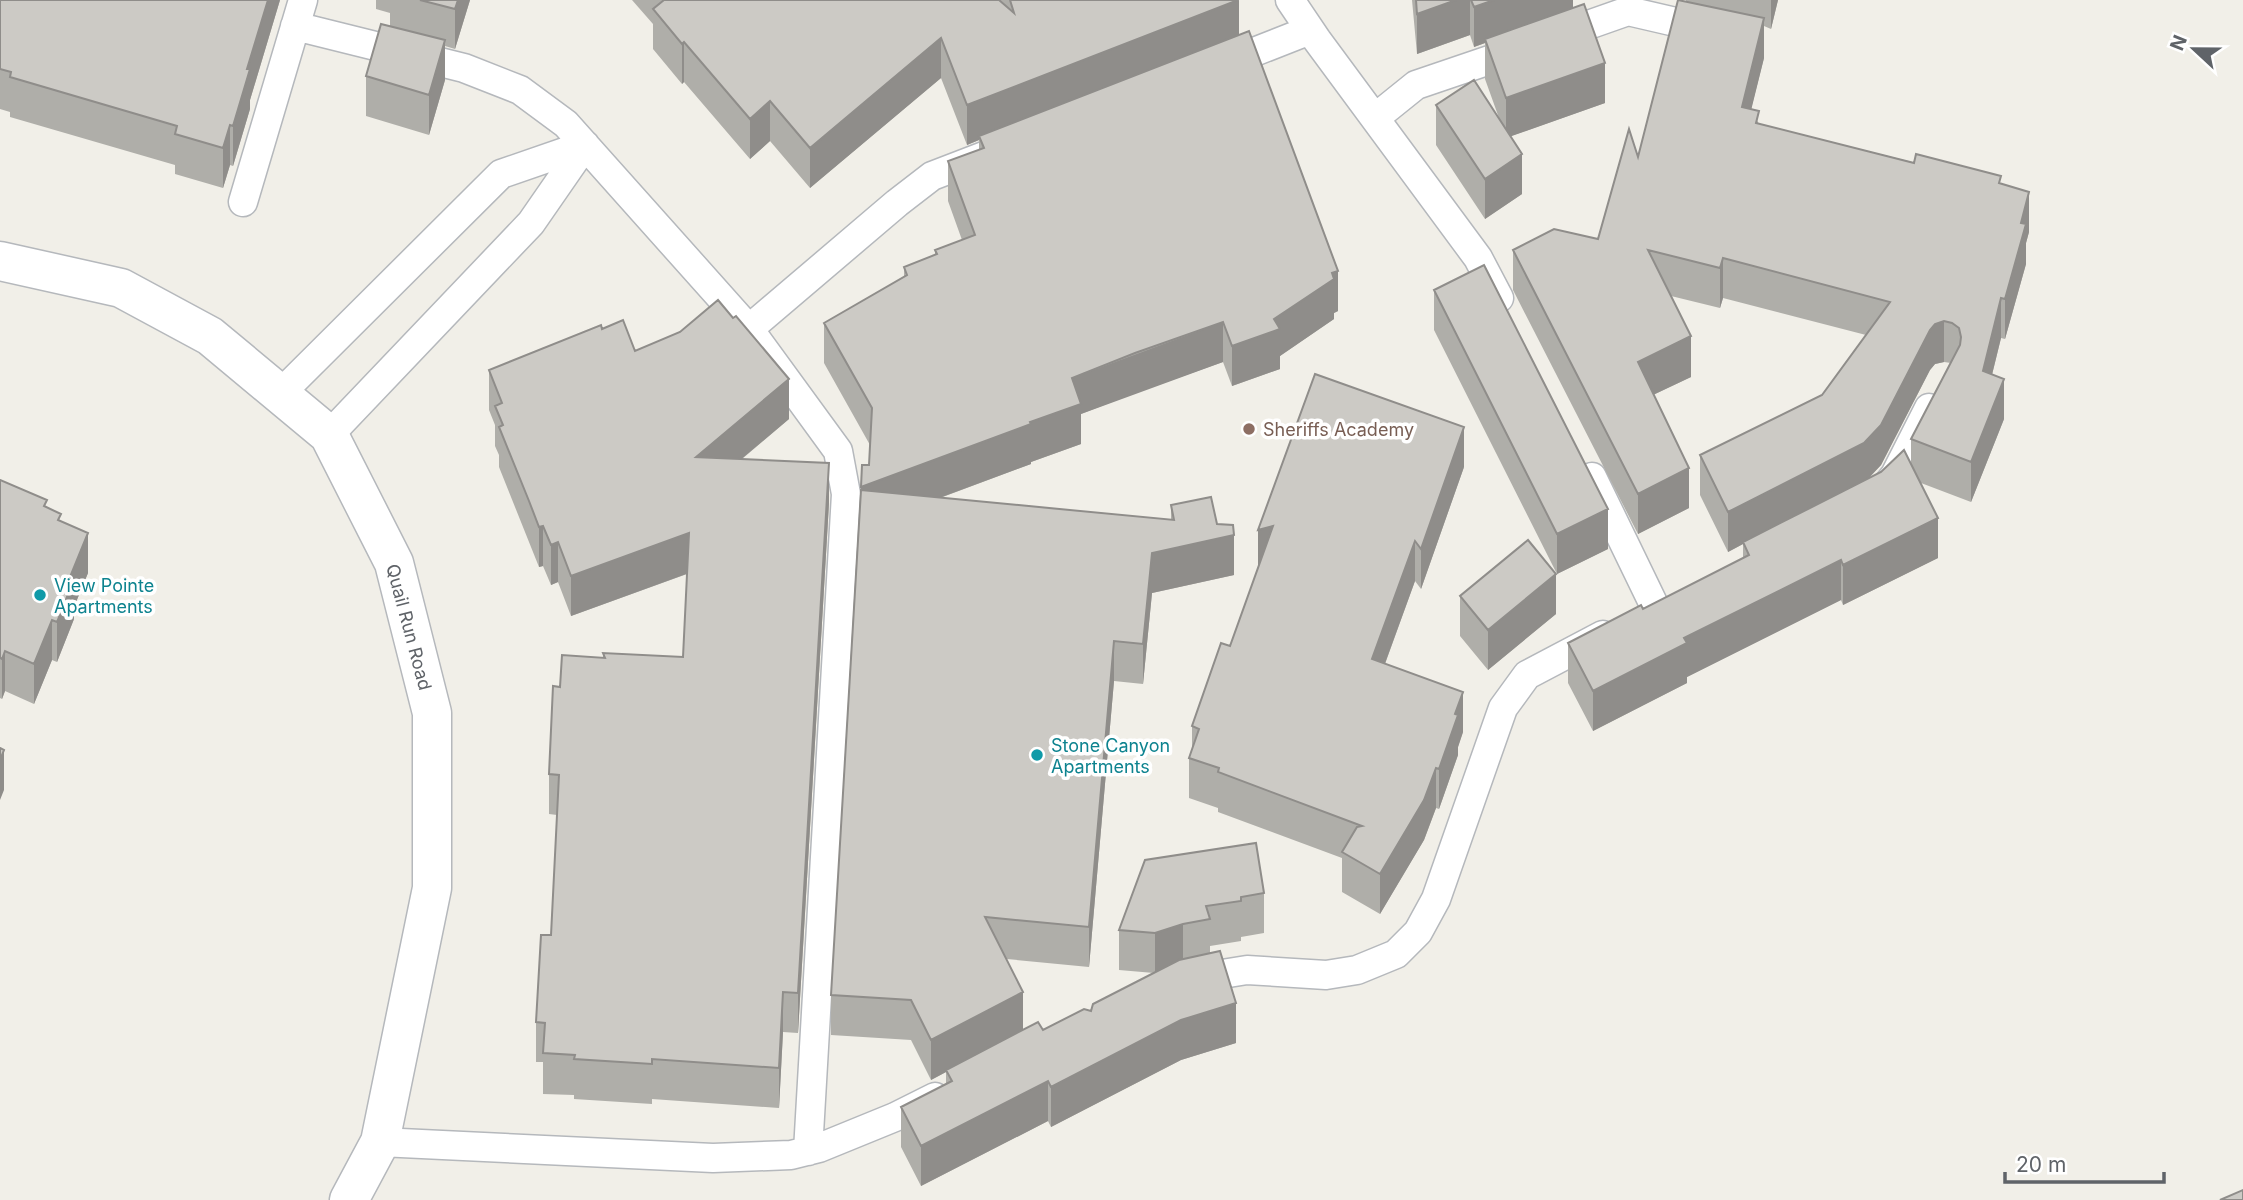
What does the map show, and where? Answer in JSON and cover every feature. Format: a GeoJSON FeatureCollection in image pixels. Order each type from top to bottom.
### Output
{"type":"FeatureCollection","features":[{"type":"Feature","properties":{"kind":"street","name":"Quail Run Road"},"geometry":{"type":"LineString","coordinates":[[0,261],[121,288],[210,336],[329,435],[394,563],[432,713],[432,888],[380,1142],[349,1200]]}},
{"type":"Feature","properties":{"kind":"lane"},"geometry":{"type":"LineString","coordinates":[[1290,0],[1478,258],[1508,317]]}},
{"type":"Feature","properties":{"kind":"lane"},"geometry":{"type":"LineString","coordinates":[[1375,118],[1416,85],[1628,11],[1734,36]]}},
{"type":"Feature","properties":{"kind":"lane"},"geometry":{"type":"LineString","coordinates":[[243,202],[299,13],[464,68],[520,90],[566,124],[749,328],[838,451],[846,494],[808,1151]]}},
{"type":"Feature","properties":{"kind":"lane"},"geometry":{"type":"LineString","coordinates":[[1193,75],[1310,30]]}},
{"type":"Feature","properties":{"kind":"lane"},"geometry":{"type":"LineString","coordinates":[[280,394],[501,174],[584,145]]}},
{"type":"Feature","properties":{"kind":"lane"},"geometry":{"type":"LineString","coordinates":[[329,435],[531,223],[584,145]]}},
{"type":"Feature","properties":{"kind":"lane"},"geometry":{"type":"LineString","coordinates":[[749,328],[932,176],[1010,146]]}},
{"type":"Feature","properties":{"kind":"lane"},"geometry":{"type":"LineString","coordinates":[[1862,503],[1874,497],[1895,475],[1939,390]]}},
{"type":"Feature","properties":{"kind":"lane"},"geometry":{"type":"LineString","coordinates":[[1160,989],[1186,980],[1247,970],[1326,975],[1357,970],[1396,954],[1418,932],[1436,899],[1503,708],[1527,675],[1647,611],[1582,458]]}},
{"type":"Feature","properties":{"kind":"lane"},"geometry":{"type":"LineString","coordinates":[[380,1142],[713,1158],[791,1155],[895,1117],[954,1087]]}},
{"type":"Feature","properties":{"kind":"building"},"geometry":{"type":"Polygon","coordinates":[[[0,0],[268,0],[233,126],[230,125],[223,148],[175,134],[177,126],[10,77],[11,72],[0,69],[0,0]]]}},
{"type":"Feature","properties":{"kind":"building"},"geometry":{"type":"Polygon","coordinates":[[[420,0],[458,0],[455,9],[420,0]]]}},
{"type":"Feature","properties":{"kind":"building"},"geometry":{"type":"Polygon","coordinates":[[[664,0],[999,0],[1014,13],[1010,0],[1238,0],[967,105],[941,38],[810,148],[770,101],[750,119],[653,9],[664,0]]]}},
{"type":"Feature","properties":{"kind":"building"},"geometry":{"type":"Polygon","coordinates":[[[1416,0],[1456,0],[1417,14],[1416,0]]]}},
{"type":"Feature","properties":{"kind":"building"},"geometry":{"type":"Polygon","coordinates":[[[1471,0],[1494,0],[1474,7],[1471,0]]]}},
{"type":"Feature","properties":{"kind":"building"},"geometry":{"type":"Polygon","coordinates":[[[1678,0],[1764,18],[1742,107],[1759,111],[1756,123],[1914,163],[1916,154],[2001,176],[1999,183],[2029,192],[2021,223],[2026,224],[2005,299],[2001,298],[1983,371],[2004,379],[1971,462],[1911,439],[1960,345],[1959,328],[1944,321],[1935,324],[1930,330],[1881,425],[1864,443],[1728,512],[1700,455],[1822,395],[1890,302],[1723,258],[1720,268],[1648,250],[1691,336],[1638,362],[1689,468],[1638,494],[1513,250],[1554,229],[1598,239],[1629,129],[1638,157],[1678,0]]]}},
{"type":"Feature","properties":{"kind":"building"},"geometry":{"type":"Polygon","coordinates":[[[1584,4],[1605,63],[1506,98],[1485,39],[1584,4]]]}},
{"type":"Feature","properties":{"kind":"building"},"geometry":{"type":"Polygon","coordinates":[[[381,24],[445,40],[429,95],[366,76],[381,24]]]}},
{"type":"Feature","properties":{"kind":"building"},"geometry":{"type":"Polygon","coordinates":[[[1249,31],[1338,271],[1332,273],[1334,279],[1274,319],[1280,329],[1232,346],[1223,322],[1135,353],[1072,378],[1081,404],[861,487],[862,465],[869,465],[872,408],[824,323],[907,275],[904,267],[937,254],[935,250],[975,235],[948,161],[984,148],[979,136],[1249,31]]]}},
{"type":"Feature","properties":{"kind":"building"},"geometry":{"type":"Polygon","coordinates":[[[1474,80],[1522,154],[1485,179],[1436,105],[1474,80]]]}},
{"type":"Feature","properties":{"kind":"building"},"geometry":{"type":"Polygon","coordinates":[[[1484,265],[1608,509],[1557,534],[1434,290],[1484,265]]]}},
{"type":"Feature","properties":{"kind":"building"},"geometry":{"type":"Polygon","coordinates":[[[718,300],[733,318],[736,316],[789,379],[696,457],[829,463],[798,993],[783,992],[779,1068],[652,1059],[652,1064],[574,1059],[575,1055],[543,1053],[545,1023],[536,1022],[541,935],[551,935],[559,775],[549,774],[553,686],[560,687],[562,655],[605,658],[603,653],[683,657],[689,533],[571,576],[558,542],[551,545],[543,526],[539,527],[499,427],[503,425],[495,406],[502,403],[489,370],[601,325],[602,329],[623,320],[635,351],[680,332],[718,300]]]}},
{"type":"Feature","properties":{"kind":"building","name":"Stone Canyon Apartments"},"geometry":{"type":"Polygon","coordinates":[[[1315,374],[1464,427],[1421,549],[1415,541],[1372,659],[1463,692],[1439,769],[1436,768],[1424,800],[1380,874],[1342,852],[1357,827],[1362,826],[1218,772],[1219,768],[1189,758],[1199,729],[1192,726],[1221,643],[1230,646],[1273,526],[1258,530],[1315,374]]]}},
{"type":"Feature","properties":{"kind":"building"},"geometry":{"type":"Polygon","coordinates":[[[1904,450],[1938,518],[1843,565],[1841,560],[1684,638],[1687,643],[1593,691],[1568,643],[1641,605],[1643,609],[1749,555],[1743,542],[1881,472],[1904,450]]]}},
{"type":"Feature","properties":{"kind":"building","name":"View Pointe Apartments"},"geometry":{"type":"Polygon","coordinates":[[[0,480],[47,500],[44,506],[61,514],[58,520],[88,533],[70,577],[74,579],[57,622],[52,620],[34,664],[5,651],[2,659],[0,658],[0,480]]]}},
{"type":"Feature","properties":{"kind":"building"},"geometry":{"type":"Polygon","coordinates":[[[861,490],[1174,520],[1171,505],[1211,497],[1217,524],[1233,525],[1234,535],[1152,553],[1143,644],[1114,641],[1089,927],[985,917],[1023,992],[931,1040],[911,1000],[831,995],[861,490]]]}},
{"type":"Feature","properties":{"kind":"building"},"geometry":{"type":"Polygon","coordinates":[[[1528,540],[1556,574],[1488,630],[1460,596],[1528,540]]]}},
{"type":"Feature","properties":{"kind":"building"},"geometry":{"type":"Polygon","coordinates":[[[1256,843],[1264,893],[1241,897],[1241,901],[1206,906],[1210,919],[1155,933],[1119,930],[1145,860],[1256,843]]]}},
{"type":"Feature","properties":{"kind":"building"},"geometry":{"type":"Polygon","coordinates":[[[1220,951],[1236,1003],[1181,1020],[1051,1087],[1048,1081],[921,1146],[901,1107],[952,1081],[946,1070],[1038,1022],[1043,1030],[1084,1009],[1091,1011],[1093,1004],[1179,960],[1220,951]]]}},
{"type":"Feature","properties":{"kind":"building"},"geometry":{"type":"Polygon","coordinates":[[[2243,1190],[2243,1200],[2220,1200],[2243,1190]]]}},
{"type":"Feature","properties":{"kind":"place","name":"Sheriffs Academy"},"geometry":{"type":"Point","coordinates":[1249,429]}},
{"type":"Feature","properties":{"kind":"place","name":"View Pointe Apartments"},"geometry":{"type":"Point","coordinates":[40,595]}},
{"type":"Feature","properties":{"kind":"place","name":"Stone Canyon Apartments"},"geometry":{"type":"Point","coordinates":[1037,755]}}]}
